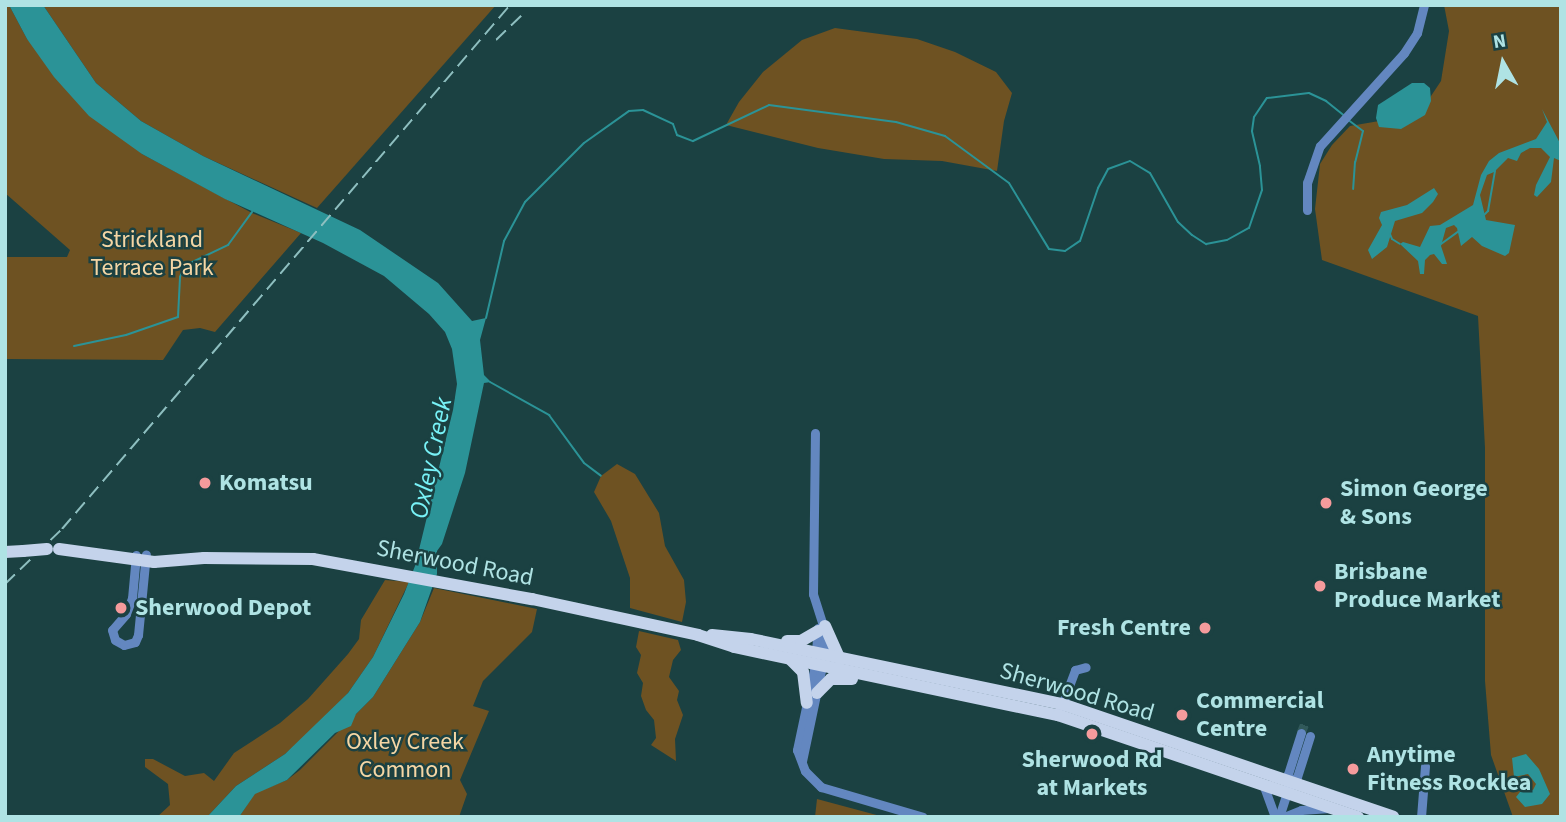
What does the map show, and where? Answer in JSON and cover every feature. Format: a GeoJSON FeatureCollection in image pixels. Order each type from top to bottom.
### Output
{"type":"FeatureCollection","features":[{"type":"Feature","properties":{"kind":"main road","name":"Sherwood Road"},"geometry":{"type":"LineString","coordinates":[[5,552],[71,547],[140,558],[313,559],[447,583],[698,635],[734,647],[790,659],[839,658],[1060,709],[1288,787],[1393,817]]}},
{"type":"Feature","properties":{"kind":"main road"},"geometry":{"type":"LineString","coordinates":[[773,644],[802,642],[821,629],[839,658]]}},
{"type":"Feature","properties":{"kind":"main road","name":"Sherwood Road"},"geometry":{"type":"LineString","coordinates":[[698,635],[727,636],[773,644],[884,679],[1060,709],[1263,784],[1288,787],[1331,808],[1358,817]]}},
{"type":"Feature","properties":{"kind":"main road"},"geometry":{"type":"LineString","coordinates":[[790,659],[803,672],[807,702]]}},
{"type":"Feature","properties":{"kind":"main road"},"geometry":{"type":"LineString","coordinates":[[817,693],[826,681],[839,677],[879,685],[884,679]]}},
{"type":"Feature","properties":{"kind":"street"},"geometry":{"type":"LineString","coordinates":[[1307,210],[1307,183],[1320,146],[1404,53],[1417,33],[1424,5]]}},
{"type":"Feature","properties":{"kind":"street"},"geometry":{"type":"LineString","coordinates":[[802,761],[817,693],[821,629],[814,604],[813,575],[815,433]]}},
{"type":"Feature","properties":{"kind":"street"},"geometry":{"type":"LineString","coordinates":[[140,558],[138,635],[135,642],[124,645],[115,640],[112,630],[129,608],[140,558]]}},
{"type":"Feature","properties":{"kind":"street"},"geometry":{"type":"LineString","coordinates":[[819,660],[797,750],[805,771],[821,787],[923,817]]}},
{"type":"Feature","properties":{"kind":"street"},"geometry":{"type":"LineString","coordinates":[[1060,709],[1075,670],[1086,667]]}},
{"type":"Feature","properties":{"kind":"street"},"geometry":{"type":"LineString","coordinates":[[1279,817],[1288,787],[1288,774],[1306,735]]}},
{"type":"Feature","properties":{"kind":"street"},"geometry":{"type":"LineString","coordinates":[[1421,815],[1425,766]]}},
{"type":"Feature","properties":{"kind":"street"},"geometry":{"type":"LineString","coordinates":[[1263,784],[1279,817]]}},
{"type":"Feature","properties":{"kind":"street"},"geometry":{"type":"LineString","coordinates":[[1279,817],[1301,810],[1331,808]]}},
{"type":"Feature","properties":{"kind":"green space","name":"Strickland Terrace Park"},"geometry":{"type":"Polygon","coordinates":[[[5,5],[9,5],[27,39],[142,154],[252,213],[301,233],[215,332],[200,328],[183,330],[163,360],[5,359],[5,257],[67,257],[70,250],[5,193],[5,5]]]}},
{"type":"Feature","properties":{"kind":"green space"},"geometry":{"type":"Polygon","coordinates":[[[43,5],[496,5],[317,208],[203,156],[141,121],[96,83],[43,5]]]}},
{"type":"Feature","properties":{"kind":"green space"},"geometry":{"type":"Polygon","coordinates":[[[1444,5],[1561,5],[1561,817],[1513,817],[1491,755],[1485,681],[1485,448],[1478,316],[1322,260],[1315,209],[1320,164],[1332,145],[1350,126],[1391,119],[1423,108],[1441,81],[1449,31],[1444,5]]]}},
{"type":"Feature","properties":{"kind":"green space"},"geometry":{"type":"Polygon","coordinates":[[[835,28],[917,39],[955,52],[996,72],[1012,93],[1004,121],[997,171],[942,161],[884,159],[818,148],[726,125],[739,102],[763,72],[802,40],[835,28]]]}},
{"type":"Feature","properties":{"kind":"green space"},"geometry":{"type":"Polygon","coordinates":[[[617,464],[635,474],[659,513],[665,546],[684,580],[686,602],[682,622],[630,608],[630,578],[611,521],[594,492],[601,476],[617,464]]]}},
{"type":"Feature","properties":{"kind":"green space"},"geometry":{"type":"Polygon","coordinates":[[[385,580],[409,582],[373,657],[348,693],[319,724],[285,754],[236,786],[207,817],[157,817],[170,805],[168,784],[145,767],[145,759],[153,759],[185,776],[204,773],[214,781],[234,753],[280,723],[308,699],[348,654],[359,639],[361,620],[385,580]]]}},
{"type":"Feature","properties":{"kind":"green space","name":"Oxley Creek Common"},"geometry":{"type":"Polygon","coordinates":[[[434,588],[537,609],[532,632],[483,681],[473,706],[489,711],[460,780],[467,794],[459,817],[239,817],[255,793],[287,780],[300,770],[373,697],[420,622],[434,588]]]}},
{"type":"Feature","properties":{"kind":"green space"},"geometry":{"type":"Polygon","coordinates":[[[639,631],[678,640],[681,650],[673,660],[669,677],[679,691],[677,700],[683,715],[675,739],[676,761],[651,745],[656,738],[654,720],[646,710],[641,696],[643,683],[637,673],[641,655],[636,647],[639,631]]]}},
{"type":"Feature","properties":{"kind":"green space"},"geometry":{"type":"Polygon","coordinates":[[[817,799],[884,817],[815,817],[817,799]]]}},
{"type":"Feature","properties":{"kind":"water"},"geometry":{"type":"Polygon","coordinates":[[[9,5],[43,5],[96,83],[141,121],[203,156],[360,230],[438,283],[472,321],[486,318],[480,340],[484,375],[491,382],[484,383],[465,473],[442,544],[437,551],[437,574],[420,622],[373,697],[356,714],[351,726],[335,733],[287,780],[255,794],[239,817],[207,817],[236,786],[285,754],[348,693],[373,657],[404,594],[415,566],[453,410],[457,384],[452,349],[445,332],[429,314],[384,276],[323,243],[225,199],[142,154],[89,116],[54,77],[27,39],[9,5]]]}},
{"type":"Feature","properties":{"kind":"water"},"geometry":{"type":"Polygon","coordinates":[[[1412,83],[1424,83],[1430,88],[1431,101],[1425,115],[1401,129],[1379,127],[1376,118],[1378,105],[1412,83]]]}},
{"type":"Feature","properties":{"kind":"water"},"geometry":{"type":"Polygon","coordinates":[[[1542,109],[1561,145],[1561,161],[1554,158],[1551,182],[1537,197],[1534,195],[1550,157],[1541,148],[1530,148],[1521,153],[1517,161],[1508,158],[1487,175],[1480,195],[1486,220],[1515,225],[1509,253],[1505,256],[1482,246],[1472,237],[1461,246],[1454,225],[1446,228],[1441,246],[1447,264],[1442,264],[1434,254],[1430,255],[1425,260],[1424,274],[1420,274],[1418,261],[1400,244],[1403,242],[1420,247],[1430,226],[1440,225],[1473,205],[1481,175],[1489,161],[1499,153],[1536,139],[1547,122],[1542,109]]]}},
{"type":"Feature","properties":{"kind":"water"},"geometry":{"type":"Polygon","coordinates":[[[1434,188],[1438,194],[1433,202],[1422,213],[1395,221],[1387,247],[1372,259],[1368,250],[1382,225],[1379,218],[1381,212],[1407,205],[1434,188]]]}},
{"type":"Feature","properties":{"kind":"water"},"geometry":{"type":"Polygon","coordinates":[[[1526,754],[1539,769],[1550,794],[1542,804],[1525,807],[1516,797],[1520,792],[1533,790],[1536,784],[1528,774],[1514,777],[1512,758],[1526,754]]]}},
{"type":"Feature","properties":{"kind":"waterway"},"geometry":{"type":"LineString","coordinates":[[486,318],[504,241],[525,202],[584,143],[629,111],[643,110],[673,124],[677,135],[693,141],[769,105],[896,122],[945,136],[1009,183],[1049,249],[1065,251],[1080,241],[1098,188],[1108,169],[1130,161],[1150,173],[1178,222],[1192,235],[1206,244],[1227,240],[1249,228],[1262,190],[1252,131],[1254,117],[1267,98],[1309,93],[1326,101],[1343,115]]}},
{"type":"Feature","properties":{"kind":"waterway"},"geometry":{"type":"LineString","coordinates":[[1347,119],[1363,131],[1355,162],[1353,189]]}},
{"type":"Feature","properties":{"kind":"waterway"},"geometry":{"type":"LineString","coordinates":[[1484,215],[1488,211],[1495,171]]}},
{"type":"Feature","properties":{"kind":"waterway"},"geometry":{"type":"LineString","coordinates":[[74,346],[126,335],[178,317],[180,277],[184,266],[228,245],[252,212]]}},
{"type":"Feature","properties":{"kind":"waterway"},"geometry":{"type":"LineString","coordinates":[[1441,244],[1459,231]]}},
{"type":"Feature","properties":{"kind":"waterway"},"geometry":{"type":"LineString","coordinates":[[1390,234],[1392,239],[1400,244]]}},
{"type":"Feature","properties":{"kind":"waterway"},"geometry":{"type":"LineString","coordinates":[[490,382],[549,415],[584,463],[601,476]]}},
{"type":"Feature","properties":{"kind":"tunnel"},"geometry":{"type":"LineString","coordinates":[[1301,733],[1305,723]]}},
{"type":"Feature","properties":{"kind":"railway"},"geometry":{"type":"LineString","coordinates":[[5,584],[62,529],[510,5]]}},
{"type":"Feature","properties":{"kind":"railway"},"geometry":{"type":"LineString","coordinates":[[496,40],[521,16]]}},
{"type":"Feature","properties":{"kind":"place","name":"Komatsu"},"geometry":{"type":"Point","coordinates":[205,483]}},
{"type":"Feature","properties":{"kind":"place","name":"Simon George & Sons"},"geometry":{"type":"Point","coordinates":[1326,503]}},
{"type":"Feature","properties":{"kind":"place","name":"Brisbane Produce Market"},"geometry":{"type":"Point","coordinates":[1320,586]}},
{"type":"Feature","properties":{"kind":"place","name":"Sherwood Depot"},"geometry":{"type":"Point","coordinates":[121,608]}},
{"type":"Feature","properties":{"kind":"place","name":"Fresh Centre"},"geometry":{"type":"Point","coordinates":[1205,628]}},
{"type":"Feature","properties":{"kind":"place","name":"Commercial Centre"},"geometry":{"type":"Point","coordinates":[1182,715]}},
{"type":"Feature","properties":{"kind":"place","name":"Sherwood Rd at Markets"},"geometry":{"type":"Point","coordinates":[1092,734]}},
{"type":"Feature","properties":{"kind":"place","name":"Anytime Fitness Rocklea"},"geometry":{"type":"Point","coordinates":[1353,769]}},
{"type":"Feature","properties":{"kind":"water label","name":"Oxley Creek"},"geometry":{"type":"Point","coordinates":[431,458]}}]}
